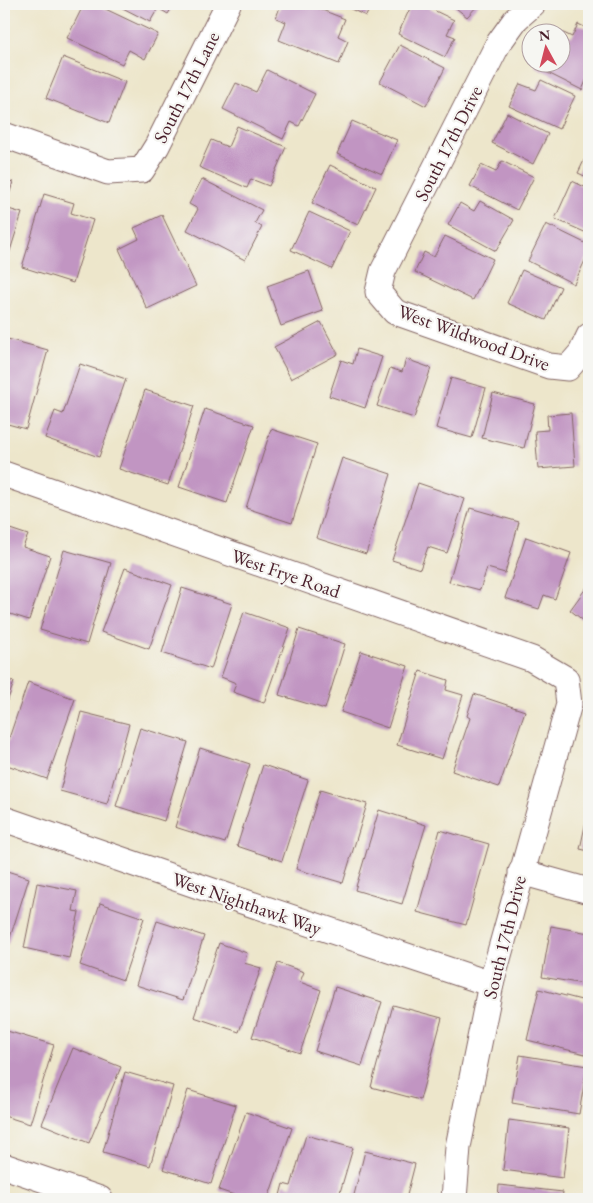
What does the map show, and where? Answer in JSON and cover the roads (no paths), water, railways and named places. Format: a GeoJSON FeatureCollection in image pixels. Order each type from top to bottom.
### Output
{"type":"FeatureCollection","features":[{"type":"Feature","properties":{"kind":"street","name":"South 17th Lane"},"geometry":{"type":"LineString","coordinates":[[4,135],[108,172],[142,170],[157,146],[228,4]]}},
{"type":"Feature","properties":{"kind":"street","name":"South 17th Drive"},"geometry":{"type":"LineString","coordinates":[[378,292],[383,271],[498,44],[516,19],[533,4]]}},
{"type":"Feature","properties":{"kind":"street","name":"West Wildwood Drive"},"geometry":{"type":"LineString","coordinates":[[378,292],[395,312],[549,366],[568,368],[581,353],[589,336]]}},
{"type":"Feature","properties":{"kind":"street","name":"West Frye Road"},"geometry":{"type":"LineString","coordinates":[[4,474],[532,659],[566,679]]}},
{"type":"Feature","properties":{"kind":"street","name":"South 17th Drive"},"geometry":{"type":"LineString","coordinates":[[454,1199],[458,1147],[491,984],[569,704],[566,679]]}},
{"type":"Feature","properties":{"kind":"street","name":"West Nighthawk Way"},"geometry":{"type":"LineString","coordinates":[[4,820],[248,904],[491,984]]}},
{"type":"Feature","properties":{"kind":"street"},"geometry":{"type":"LineString","coordinates":[[521,872],[589,892]]}},
{"type":"Feature","properties":{"kind":"street"},"geometry":{"type":"LineString","coordinates":[[4,1166],[100,1199]]}}]}
